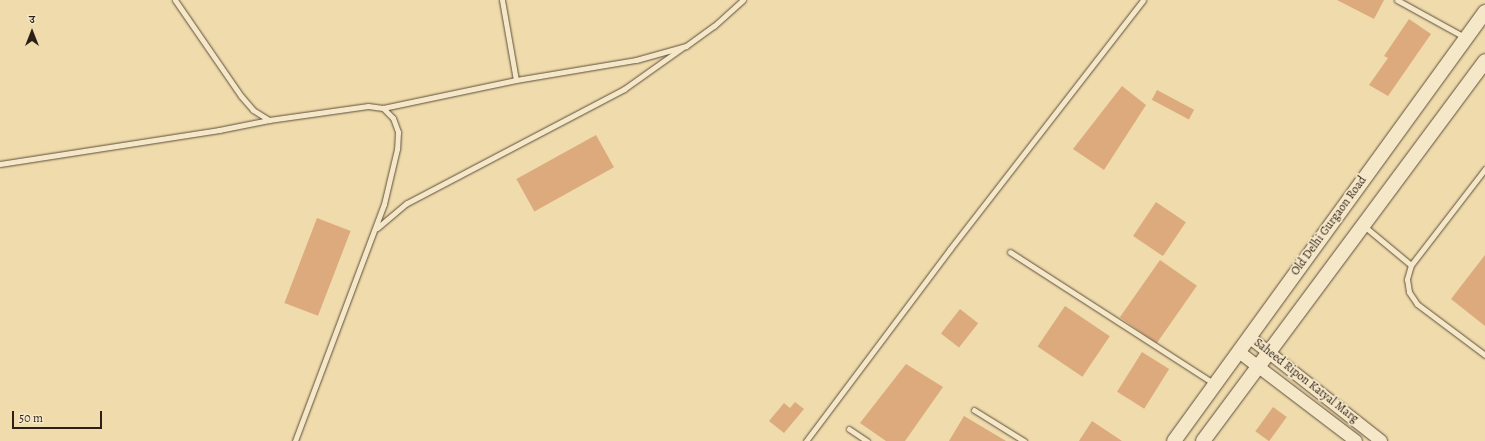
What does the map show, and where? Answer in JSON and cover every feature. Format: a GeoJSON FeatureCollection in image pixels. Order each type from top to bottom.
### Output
{"type":"FeatureCollection","features":[{"type":"Feature","properties":{"kind":"main road","name":"Old Delhi Gurgaon Road"},"geometry":{"type":"LineString","coordinates":[[1174,441],[1485,12]]}},
{"type":"Feature","properties":{"kind":"main road"},"geometry":{"type":"LineString","coordinates":[[1203,441],[1485,61]]}},
{"type":"Feature","properties":{"kind":"street","name":"Saheed Ripon Katyal Marg"},"geometry":{"type":"LineString","coordinates":[[1249,337],[1270,351],[1381,441]]}},
{"type":"Feature","properties":{"kind":"street","name":"Saheed Ripon Katyal Marg"},"geometry":{"type":"LineString","coordinates":[[1239,352],[1356,441]]}},
{"type":"Feature","properties":{"kind":"lane"},"geometry":{"type":"LineString","coordinates":[[175,0],[241,96],[253,110],[269,120]]}},
{"type":"Feature","properties":{"kind":"lane"},"geometry":{"type":"LineString","coordinates":[[502,0],[516,80]]}},
{"type":"Feature","properties":{"kind":"lane"},"geometry":{"type":"LineString","coordinates":[[376,229],[407,203],[624,89],[714,26],[743,0]]}},
{"type":"Feature","properties":{"kind":"lane"},"geometry":{"type":"LineString","coordinates":[[806,441],[950,249],[1143,0]]}},
{"type":"Feature","properties":{"kind":"lane"},"geometry":{"type":"LineString","coordinates":[[1397,0],[1466,38]]}},
{"type":"Feature","properties":{"kind":"lane"},"geometry":{"type":"LineString","coordinates":[[0,164],[219,130],[269,120],[368,106],[383,108],[516,80],[636,60],[686,46]]}},
{"type":"Feature","properties":{"kind":"lane"},"geometry":{"type":"LineString","coordinates":[[295,441],[376,229],[398,149],[398,132],[393,118],[383,108]]}},
{"type":"Feature","properties":{"kind":"lane"},"geometry":{"type":"LineString","coordinates":[[1485,169],[1411,265],[1407,279],[1409,292],[1417,304],[1485,355]]}},
{"type":"Feature","properties":{"kind":"lane"},"geometry":{"type":"LineString","coordinates":[[1364,226],[1411,265]]}},
{"type":"Feature","properties":{"kind":"lane"},"geometry":{"type":"LineString","coordinates":[[1010,252],[1216,384]]}},
{"type":"Feature","properties":{"kind":"lane"},"geometry":{"type":"LineString","coordinates":[[974,410],[1024,441]]}},
{"type":"Feature","properties":{"kind":"lane"},"geometry":{"type":"LineString","coordinates":[[849,429],[867,441]]}},
{"type":"Feature","properties":{"kind":"building"},"geometry":{"type":"Polygon","coordinates":[[[1337,0],[1384,0],[1374,19],[1337,0]]]}},
{"type":"Feature","properties":{"kind":"building"},"geometry":{"type":"Polygon","coordinates":[[[1409,19],[1431,34],[1388,96],[1369,85],[1388,58],[1384,56],[1409,19]]]}},
{"type":"Feature","properties":{"kind":"building"},"geometry":{"type":"Polygon","coordinates":[[[1122,86],[1146,105],[1104,170],[1073,149],[1122,86]]]}},
{"type":"Feature","properties":{"kind":"building"},"geometry":{"type":"Polygon","coordinates":[[[1157,90],[1194,110],[1189,119],[1152,100],[1157,90]]]}},
{"type":"Feature","properties":{"kind":"building"},"geometry":{"type":"Polygon","coordinates":[[[596,135],[614,167],[534,211],[516,179],[596,135]]]}},
{"type":"Feature","properties":{"kind":"building"},"geometry":{"type":"Polygon","coordinates":[[[1156,202],[1186,222],[1163,256],[1133,236],[1156,202]]]}},
{"type":"Feature","properties":{"kind":"building"},"geometry":{"type":"Polygon","coordinates":[[[317,218],[351,231],[318,316],[284,303],[317,218]]]}},
{"type":"Feature","properties":{"kind":"building"},"geometry":{"type":"Polygon","coordinates":[[[1485,255],[1485,326],[1451,299],[1485,255]]]}},
{"type":"Feature","properties":{"kind":"building"},"geometry":{"type":"Polygon","coordinates":[[[1160,260],[1197,286],[1157,343],[1120,317],[1160,260]]]}},
{"type":"Feature","properties":{"kind":"building"},"geometry":{"type":"Polygon","coordinates":[[[1065,306],[1110,336],[1082,377],[1038,347],[1065,306]]]}},
{"type":"Feature","properties":{"kind":"building"},"geometry":{"type":"Polygon","coordinates":[[[960,309],[978,323],[959,348],[941,333],[960,309]]]}},
{"type":"Feature","properties":{"kind":"building"},"geometry":{"type":"Polygon","coordinates":[[[1142,352],[1169,369],[1144,409],[1117,392],[1142,352]]]}},
{"type":"Feature","properties":{"kind":"building"},"geometry":{"type":"Polygon","coordinates":[[[906,364],[943,387],[905,441],[886,441],[860,423],[906,364]]]}},
{"type":"Feature","properties":{"kind":"building"},"geometry":{"type":"Polygon","coordinates":[[[795,402],[804,409],[784,433],[769,421],[784,403],[790,408],[795,402]]]}},
{"type":"Feature","properties":{"kind":"building"},"geometry":{"type":"Polygon","coordinates":[[[1273,407],[1287,417],[1269,441],[1255,431],[1273,407]]]}},
{"type":"Feature","properties":{"kind":"building"},"geometry":{"type":"Polygon","coordinates":[[[964,416],[1006,441],[949,441],[964,416]]]}},
{"type":"Feature","properties":{"kind":"building"},"geometry":{"type":"Polygon","coordinates":[[[1092,421],[1122,441],[1079,441],[1092,421]]]}}]}
